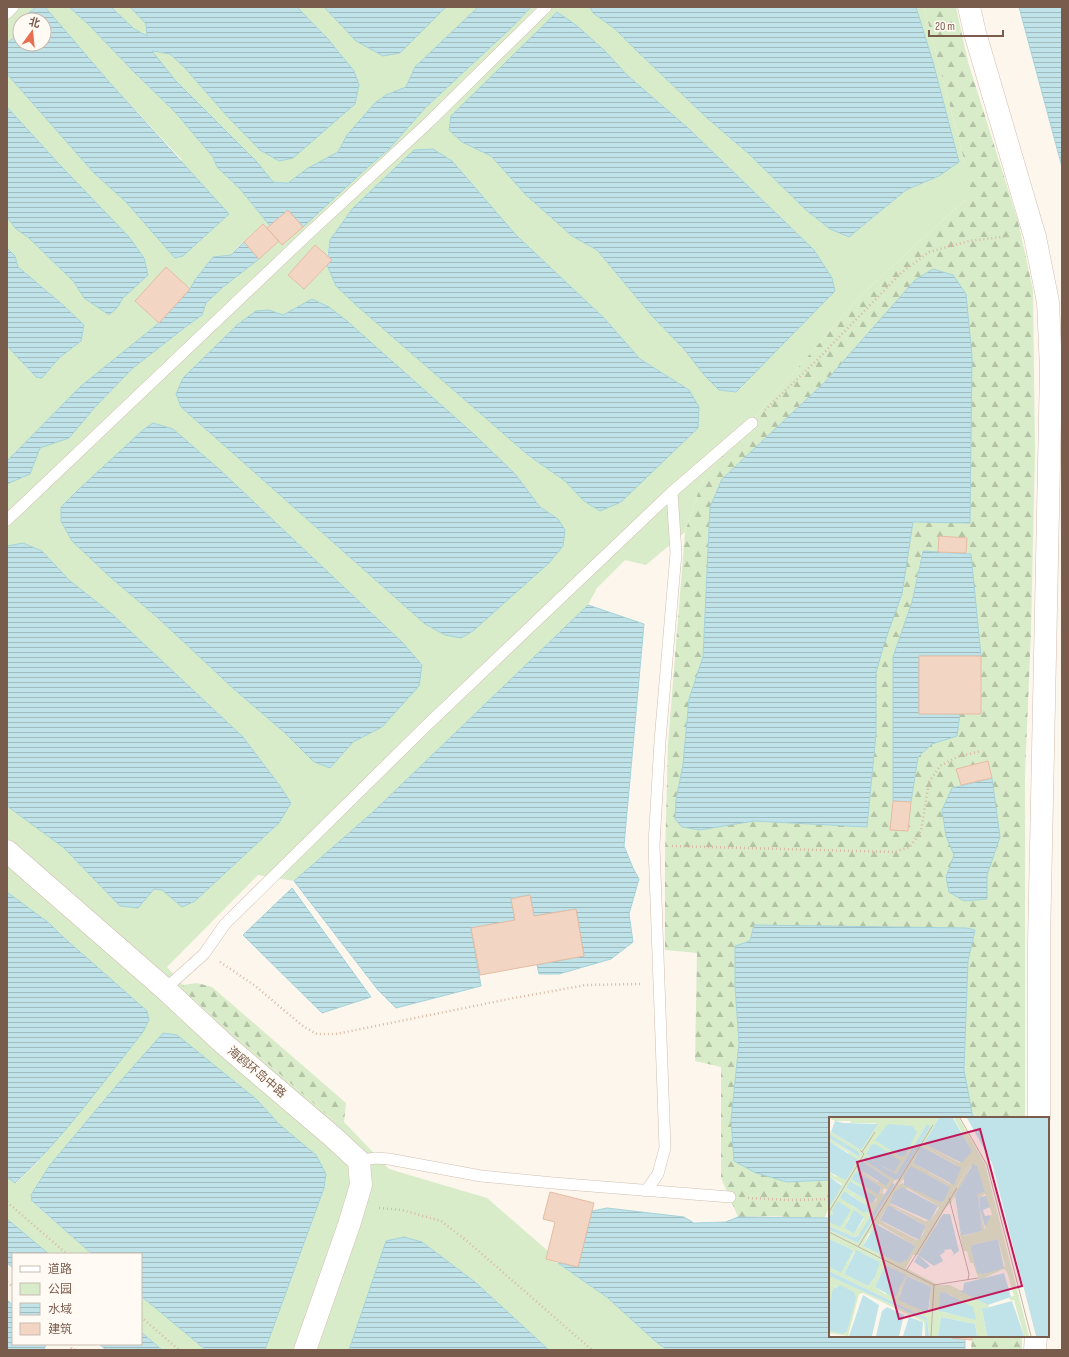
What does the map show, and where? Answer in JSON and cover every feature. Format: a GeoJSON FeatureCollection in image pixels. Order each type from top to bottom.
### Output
{"type":"FeatureCollection","features":[{"type":"Feature","properties":{"kind":"street"},"geometry":{"type":"LineString","coordinates":[[969,7],[975,33],[1035,237],[1048,302],[1051,369],[1039,943],[1039,1117]]}},
{"type":"Feature","properties":{"kind":"street","name":"海鸥环岛中路"},"geometry":{"type":"LineString","coordinates":[[7,852],[165,989],[224,1044],[359,1161]]}},
{"type":"Feature","properties":{"kind":"street"},"geometry":{"type":"LineString","coordinates":[[305,1350],[361,1185],[359,1161]]}},
{"type":"Feature","properties":{"kind":"street"},"geometry":{"type":"LineString","coordinates":[[1035,1350],[1036,1337]]}},
{"type":"Feature","properties":{"kind":"lane"},"geometry":{"type":"LineString","coordinates":[[7,13],[13,7]]}},
{"type":"Feature","properties":{"kind":"lane"},"geometry":{"type":"LineString","coordinates":[[7,520],[307,235],[428,123],[546,7]]}},
{"type":"Feature","properties":{"kind":"lane"},"geometry":{"type":"LineString","coordinates":[[165,989],[204,954],[225,924],[426,726],[672,492],[752,423]]}},
{"type":"Feature","properties":{"kind":"lane"},"geometry":{"type":"LineString","coordinates":[[646,1191],[658,1174],[665,1148],[654,845],[660,741],[676,553],[672,492]]}},
{"type":"Feature","properties":{"kind":"lane"},"geometry":{"type":"LineString","coordinates":[[359,1161],[375,1158],[389,1159],[481,1176],[553,1184],[730,1197]]}},
{"type":"Feature","properties":{"kind":"path"},"geometry":{"type":"LineString","coordinates":[[752,423],[816,361],[901,273],[930,252],[968,241],[1005,236],[1035,237]]}},
{"type":"Feature","properties":{"kind":"path"},"geometry":{"type":"LineString","coordinates":[[654,845],[894,852],[910,847],[921,831],[929,782],[940,766],[957,757],[981,751]]}},
{"type":"Feature","properties":{"kind":"path"},"geometry":{"type":"LineString","coordinates":[[204,954],[225,965],[254,986],[304,1027],[317,1034],[336,1034],[506,999],[586,985],[637,984],[658,986]]}},
{"type":"Feature","properties":{"kind":"path"},"geometry":{"type":"LineString","coordinates":[[730,1197],[791,1200],[829,1199]]}},
{"type":"Feature","properties":{"kind":"path"},"geometry":{"type":"LineString","coordinates":[[7,1202],[67,1253]]}},
{"type":"Feature","properties":{"kind":"path"},"geometry":{"type":"LineString","coordinates":[[355,1206],[402,1210],[441,1222],[467,1241],[592,1350]]}},
{"type":"Feature","properties":{"kind":"path"},"geometry":{"type":"LineString","coordinates":[[142,1318],[179,1350]]}},
{"type":"Feature","properties":{"kind":"green space"},"geometry":{"type":"Polygon","coordinates":[[[7,7],[36,7],[30,12],[12,12],[12,39],[7,43],[7,7]]]}},
{"type":"Feature","properties":{"kind":"green space"},"geometry":{"type":"Polygon","coordinates":[[[45,7],[69,7],[89,25],[175,112],[213,157],[217,167],[241,190],[270,226],[267,228],[263,224],[231,255],[213,257],[190,289],[166,268],[135,301],[159,323],[81,386],[7,461],[7,346],[35,377],[42,378],[59,358],[81,341],[84,326],[63,305],[18,267],[15,256],[7,248],[7,217],[16,229],[29,238],[74,282],[84,298],[117,308],[123,298],[148,275],[59,164],[7,107],[7,74],[94,173],[126,202],[182,160],[110,83],[52,15],[52,12],[49,12],[45,7]]]}},
{"type":"Feature","properties":{"kind":"green space"},"geometry":{"type":"Polygon","coordinates":[[[111,7],[130,7],[146,24],[147,36],[134,29],[111,7]]]}},
{"type":"Feature","properties":{"kind":"green space"},"geometry":{"type":"Polygon","coordinates":[[[297,7],[324,7],[356,41],[400,53],[446,7],[478,7],[415,67],[406,87],[386,95],[347,135],[338,152],[308,168],[288,183],[273,182],[257,162],[175,80],[151,51],[170,54],[184,67],[227,116],[260,150],[279,161],[359,85],[354,74],[340,53],[324,34],[297,7]]]}},
{"type":"Feature","properties":{"kind":"green space"},"geometry":{"type":"Polygon","coordinates":[[[531,7],[590,7],[593,13],[615,29],[707,118],[749,154],[806,210],[830,229],[849,237],[906,190],[939,176],[933,62],[916,7],[924,7],[965,163],[965,200],[861,295],[719,459],[701,484],[685,532],[646,565],[625,560],[597,588],[588,605],[373,812],[294,881],[258,875],[167,967],[183,985],[185,992],[333,1120],[344,1122],[389,1169],[487,1198],[548,1251],[546,1259],[558,1263],[608,1298],[667,1350],[549,1350],[475,1282],[422,1242],[349,1350],[265,1350],[324,1188],[326,1174],[256,1099],[176,1035],[163,1033],[50,1165],[32,1194],[32,1202],[91,1253],[48,1253],[7,1219],[7,1177],[16,1183],[36,1164],[143,1032],[149,1020],[147,1011],[49,923],[7,892],[7,806],[64,848],[120,906],[154,889],[162,890],[182,907],[195,901],[279,823],[291,803],[243,737],[112,614],[69,580],[42,551],[23,543],[7,546],[7,484],[30,474],[40,448],[69,438],[96,406],[133,368],[202,315],[206,303],[223,287],[259,259],[279,241],[282,245],[389,149],[426,107],[510,29],[531,7]],[[605,51],[451,116],[449,130],[462,142],[491,156],[526,195],[572,236],[597,250],[652,316],[684,349],[705,376],[814,250],[688,128],[627,75],[605,51]],[[516,235],[330,240],[327,256],[315,245],[288,275],[304,289],[327,265],[336,286],[356,305],[528,455],[565,481],[584,501],[689,390],[640,359],[604,318],[516,235]],[[269,310],[181,407],[425,624],[445,635],[558,519],[540,507],[515,474],[283,315],[269,310]],[[173,429],[61,521],[72,541],[109,576],[158,618],[235,690],[285,733],[314,762],[330,768],[353,742],[382,727],[402,642],[219,469],[173,429]]]}},
{"type":"Feature","properties":{"kind":"green space"},"geometry":{"type":"Polygon","coordinates":[[[924,7],[956,7],[968,62],[1018,221],[1033,290],[1035,452],[1031,632],[1025,775],[1025,1117],[973,1117],[964,1070],[968,961],[975,930],[966,928],[754,925],[750,941],[735,946],[735,987],[739,1043],[731,1120],[787,1182],[829,1180],[829,1207],[824,1219],[773,1216],[738,1217],[721,1178],[721,1067],[695,1061],[697,953],[665,950],[665,857],[668,744],[685,532],[701,484],[719,459],[861,295],[965,200],[965,163],[924,7]],[[915,280],[825,382],[722,479],[710,507],[703,657],[689,699],[683,764],[676,800],[700,830],[754,821],[867,827],[876,734],[876,673],[913,522],[970,523],[915,280]],[[939,536],[938,552],[922,551],[912,602],[893,657],[893,801],[891,830],[908,831],[918,757],[932,744],[957,736],[960,714],[981,714],[981,656],[971,554],[966,553],[967,538],[939,536]],[[988,761],[957,769],[961,785],[952,788],[946,836],[955,855],[946,877],[987,899],[987,875],[1000,837],[992,778],[988,761]]]}},
{"type":"Feature","properties":{"kind":"green space"},"geometry":{"type":"Polygon","coordinates":[[[197,983],[212,987],[346,1103],[344,1122],[333,1120],[185,992],[183,985],[197,983]]]}},
{"type":"Feature","properties":{"kind":"green space"},"geometry":{"type":"Polygon","coordinates":[[[142,1297],[206,1350],[162,1350],[142,1333],[142,1297]]]}},
{"type":"Feature","properties":{"kind":"green space"},"geometry":{"type":"Polygon","coordinates":[[[972,1337],[1022,1337],[1022,1350],[971,1350],[972,1337]]]}},
{"type":"Feature","properties":{"kind":"water"},"geometry":{"type":"Polygon","coordinates":[[[36,7],[45,7],[49,12],[30,12],[36,7]]]}},
{"type":"Feature","properties":{"kind":"water"},"geometry":{"type":"Polygon","coordinates":[[[69,7],[111,7],[134,29],[147,36],[146,24],[130,7],[297,7],[328,39],[354,71],[359,85],[355,104],[293,158],[279,161],[260,150],[227,116],[184,67],[170,54],[152,51],[175,80],[257,162],[273,182],[288,183],[308,168],[338,152],[347,135],[375,103],[386,95],[406,87],[415,67],[478,7],[531,7],[510,29],[426,107],[389,149],[303,227],[288,210],[270,226],[241,190],[217,167],[213,157],[175,112],[89,25],[69,7]]]}},
{"type":"Feature","properties":{"kind":"water"},"geometry":{"type":"Polygon","coordinates":[[[324,7],[446,7],[400,53],[383,56],[356,41],[324,7]]]}},
{"type":"Feature","properties":{"kind":"water"},"geometry":{"type":"Polygon","coordinates":[[[590,7],[916,7],[933,62],[959,162],[939,176],[906,190],[849,237],[830,229],[806,210],[749,154],[707,118],[615,29],[593,13],[590,7]]]}},
{"type":"Feature","properties":{"kind":"water"},"geometry":{"type":"Polygon","coordinates":[[[1019,7],[1062,7],[1062,167],[1019,7]]]}},
{"type":"Feature","properties":{"kind":"water"},"geometry":{"type":"Polygon","coordinates":[[[557,12],[576,25],[605,51],[627,75],[688,128],[814,250],[832,278],[835,291],[736,392],[719,390],[705,376],[684,349],[652,316],[597,250],[572,236],[526,195],[491,156],[462,142],[449,130],[451,116],[557,12]]]}},
{"type":"Feature","properties":{"kind":"water"},"geometry":{"type":"Polygon","coordinates":[[[52,15],[110,83],[229,214],[183,256],[175,258],[126,202],[94,173],[7,74],[7,43],[12,39],[12,52],[52,52],[52,15]]]}},
{"type":"Feature","properties":{"kind":"water"},"geometry":{"type":"Polygon","coordinates":[[[7,107],[129,237],[144,258],[148,275],[123,298],[117,308],[109,315],[84,298],[74,282],[29,238],[16,229],[7,217],[7,107]]]}},
{"type":"Feature","properties":{"kind":"water"},"geometry":{"type":"Polygon","coordinates":[[[433,149],[452,161],[516,235],[604,318],[640,359],[689,390],[699,407],[698,428],[621,502],[600,511],[584,501],[565,481],[528,455],[336,286],[327,265],[330,240],[353,208],[414,150],[433,149]]]}},
{"type":"Feature","properties":{"kind":"water"},"geometry":{"type":"Polygon","coordinates":[[[244,242],[259,259],[223,287],[206,303],[202,315],[133,368],[96,406],[69,438],[40,448],[30,474],[7,484],[7,461],[81,386],[159,323],[190,289],[213,257],[231,255],[244,242]]]}},
{"type":"Feature","properties":{"kind":"water"},"geometry":{"type":"Polygon","coordinates":[[[7,248],[15,256],[18,267],[84,325],[81,341],[59,358],[42,378],[36,377],[7,346],[7,248]]]}},
{"type":"Feature","properties":{"kind":"water"},"geometry":{"type":"Polygon","coordinates":[[[933,269],[953,275],[966,294],[972,356],[970,523],[913,522],[902,594],[884,644],[876,673],[876,734],[867,827],[754,821],[700,830],[682,827],[675,819],[676,800],[683,764],[689,699],[703,657],[710,507],[722,479],[825,382],[915,280],[933,269]]]}},
{"type":"Feature","properties":{"kind":"water"},"geometry":{"type":"Polygon","coordinates":[[[312,299],[329,307],[347,321],[476,436],[515,474],[540,507],[558,519],[565,530],[563,546],[549,563],[473,631],[461,638],[445,635],[425,624],[181,407],[176,394],[183,378],[237,325],[256,311],[269,310],[283,315],[312,299]]]}},
{"type":"Feature","properties":{"kind":"water"},"geometry":{"type":"Polygon","coordinates":[[[153,423],[173,429],[219,469],[402,642],[422,665],[419,686],[382,727],[353,742],[330,768],[314,762],[285,733],[235,690],[158,618],[109,576],[72,541],[61,521],[61,507],[143,430],[153,423]]]}},
{"type":"Feature","properties":{"kind":"water"},"geometry":{"type":"Polygon","coordinates":[[[23,543],[42,551],[69,580],[112,614],[243,737],[291,803],[279,823],[195,901],[182,907],[162,890],[154,889],[138,908],[120,906],[64,848],[7,806],[7,546],[23,543]]]}},
{"type":"Feature","properties":{"kind":"water"},"geometry":{"type":"Polygon","coordinates":[[[923,551],[971,554],[981,656],[919,656],[919,713],[960,714],[957,736],[932,744],[918,757],[911,802],[893,801],[893,657],[912,602],[923,551]]]}},
{"type":"Feature","properties":{"kind":"water"},"geometry":{"type":"Polygon","coordinates":[[[588,605],[644,624],[624,846],[639,879],[629,914],[633,942],[611,959],[559,974],[539,974],[537,965],[584,956],[576,909],[534,916],[530,895],[511,898],[515,920],[471,929],[481,986],[396,1008],[378,990],[294,881],[373,812],[588,605]]]}},
{"type":"Feature","properties":{"kind":"water"},"geometry":{"type":"Polygon","coordinates":[[[992,778],[1000,837],[987,875],[987,899],[964,901],[949,892],[946,877],[954,855],[946,836],[942,810],[952,788],[992,778]]]}},
{"type":"Feature","properties":{"kind":"water"},"geometry":{"type":"Polygon","coordinates":[[[292,888],[371,997],[322,1013],[243,935],[292,888]]]}},
{"type":"Feature","properties":{"kind":"water"},"geometry":{"type":"Polygon","coordinates":[[[7,892],[49,923],[147,1011],[149,1020],[143,1032],[82,1110],[50,1148],[15,1183],[7,1177],[7,892]]]}},
{"type":"Feature","properties":{"kind":"water"},"geometry":{"type":"Polygon","coordinates":[[[754,925],[966,928],[975,930],[968,961],[964,1070],[973,1117],[829,1117],[829,1180],[787,1182],[756,1173],[734,1161],[731,1120],[739,1043],[735,987],[735,946],[750,941],[754,925]]]}},
{"type":"Feature","properties":{"kind":"water"},"geometry":{"type":"Polygon","coordinates":[[[163,1033],[177,1035],[256,1099],[280,1125],[316,1155],[326,1174],[324,1188],[265,1350],[206,1350],[142,1297],[142,1253],[91,1253],[32,1201],[31,1195],[50,1165],[163,1033]]]}},
{"type":"Feature","properties":{"kind":"water"},"geometry":{"type":"Polygon","coordinates":[[[607,1208],[684,1217],[694,1223],[726,1222],[738,1217],[829,1218],[829,1337],[952,1337],[965,1339],[965,1350],[667,1350],[608,1298],[558,1263],[578,1267],[592,1211],[607,1208]]]}},
{"type":"Feature","properties":{"kind":"water"},"geometry":{"type":"Polygon","coordinates":[[[7,1219],[48,1253],[12,1253],[12,1267],[7,1263],[7,1219]]]}},
{"type":"Feature","properties":{"kind":"water"},"geometry":{"type":"Polygon","coordinates":[[[404,1237],[422,1242],[475,1282],[549,1350],[349,1350],[386,1241],[404,1237]]]}},
{"type":"Feature","properties":{"kind":"water"},"geometry":{"type":"Polygon","coordinates":[[[7,1300],[12,1304],[12,1345],[46,1345],[44,1350],[7,1350],[7,1300]]]}},
{"type":"Feature","properties":{"kind":"water"},"geometry":{"type":"Polygon","coordinates":[[[142,1333],[162,1350],[106,1350],[100,1345],[142,1345],[142,1333]]]}},
{"type":"Feature","properties":{"kind":"building"},"geometry":{"type":"Polygon","coordinates":[[[288,210],[303,227],[282,245],[267,228],[288,210]]]}},
{"type":"Feature","properties":{"kind":"building"},"geometry":{"type":"Polygon","coordinates":[[[263,224],[279,241],[259,259],[244,242],[263,224]]]}},
{"type":"Feature","properties":{"kind":"building"},"geometry":{"type":"Polygon","coordinates":[[[315,245],[332,260],[304,289],[288,275],[315,245]]]}},
{"type":"Feature","properties":{"kind":"building"},"geometry":{"type":"Polygon","coordinates":[[[166,267],[190,289],[159,323],[135,301],[166,267]]]}},
{"type":"Feature","properties":{"kind":"building"},"geometry":{"type":"Polygon","coordinates":[[[939,536],[967,538],[966,553],[938,552],[939,536]]]}},
{"type":"Feature","properties":{"kind":"building"},"geometry":{"type":"Polygon","coordinates":[[[919,656],[981,656],[981,714],[919,714],[919,656]]]}},
{"type":"Feature","properties":{"kind":"building"},"geometry":{"type":"Polygon","coordinates":[[[988,761],[992,778],[961,785],[956,769],[988,761]]]}},
{"type":"Feature","properties":{"kind":"building"},"geometry":{"type":"Polygon","coordinates":[[[893,801],[911,802],[908,831],[890,830],[893,801]]]}},
{"type":"Feature","properties":{"kind":"building"},"geometry":{"type":"Polygon","coordinates":[[[530,895],[534,916],[576,909],[584,956],[480,975],[471,928],[515,920],[511,899],[530,895]]]}},
{"type":"Feature","properties":{"kind":"building"},"geometry":{"type":"Polygon","coordinates":[[[550,1192],[594,1203],[578,1267],[546,1259],[555,1222],[543,1219],[550,1192]]]}},
{"type":"Feature","properties":{"kind":"building"},"geometry":{"type":"Polygon","coordinates":[[[972,1337],[972,1340],[952,1338],[972,1337]]]}}]}
